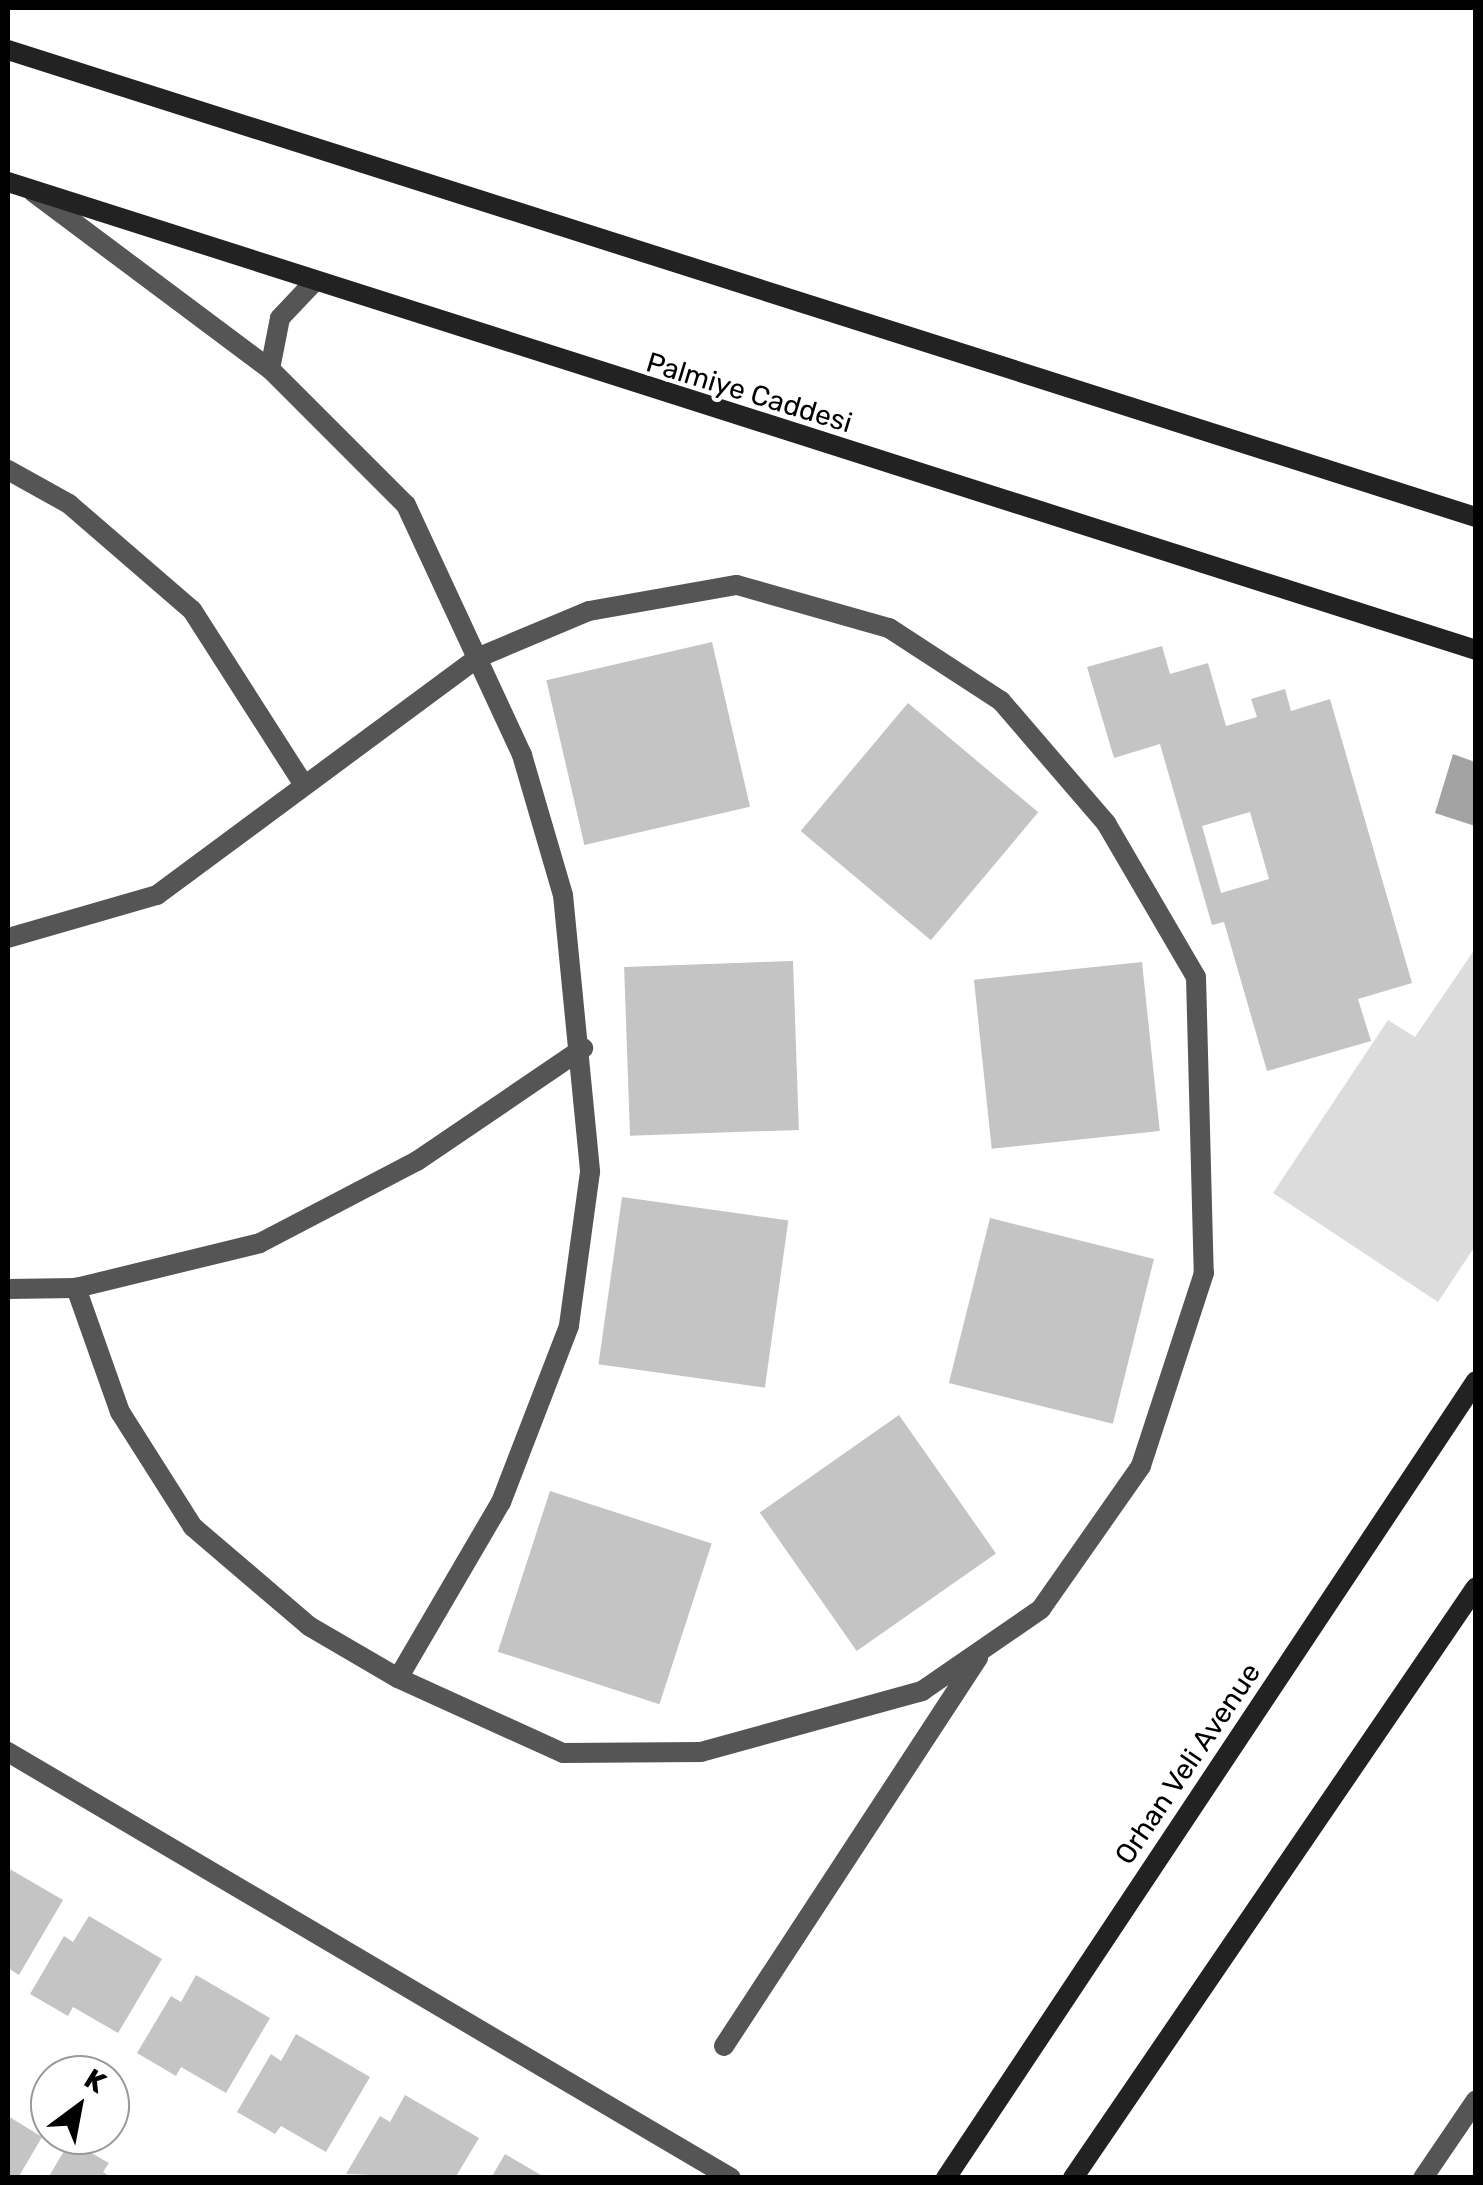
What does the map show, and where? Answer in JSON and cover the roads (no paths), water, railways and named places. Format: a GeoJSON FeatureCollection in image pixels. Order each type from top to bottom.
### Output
{"type":"FeatureCollection","features":[{"type":"Feature","properties":{"kind":"street"},"geometry":{"type":"LineString","coordinates":[[8,50],[1476,516]]}},
{"type":"Feature","properties":{"kind":"street"},"geometry":{"type":"LineString","coordinates":[[17,185],[270,368],[406,505],[522,755],[563,895],[583,1048],[590,1172],[569,1326],[502,1502],[398,1678]]}},
{"type":"Feature","properties":{"kind":"street","name":"Palmiye Caddesi"},"geometry":{"type":"LineString","coordinates":[[17,185],[312,284],[1476,650]]}},
{"type":"Feature","properties":{"kind":"street"},"geometry":{"type":"LineString","coordinates":[[270,368],[280,318],[312,284]]}},
{"type":"Feature","properties":{"kind":"street"},"geometry":{"type":"LineString","coordinates":[[8,470],[69,504],[192,610],[304,785]]}},
{"type":"Feature","properties":{"kind":"street"},"geometry":{"type":"LineString","coordinates":[[8,938],[157,896],[477,658],[589,611],[737,585],[889,628],[1001,701],[1106,823],[1196,978],[1204,1273],[1141,1466],[1041,1609],[922,1691],[701,1752],[563,1753],[398,1678],[309,1626],[193,1527],[120,1412],[76,1288]]}},
{"type":"Feature","properties":{"kind":"street"},"geometry":{"type":"LineString","coordinates":[[8,1289],[76,1288],[260,1244],[416,1161],[583,1048]]}},
{"type":"Feature","properties":{"kind":"street","name":"Orhan Veli Avenue"},"geometry":{"type":"LineString","coordinates":[[946,2178],[1476,1382]]}},
{"type":"Feature","properties":{"kind":"street"},"geometry":{"type":"LineString","coordinates":[[1073,2178],[1476,1587]]}},
{"type":"Feature","properties":{"kind":"street"},"geometry":{"type":"LineString","coordinates":[[724,2046],[984,1648]]}},
{"type":"Feature","properties":{"kind":"street"},"geometry":{"type":"LineString","coordinates":[[8,1752],[731,2178]]}},
{"type":"Feature","properties":{"kind":"street"},"geometry":{"type":"LineString","coordinates":[[1423,2178],[1476,2100]]}}]}
